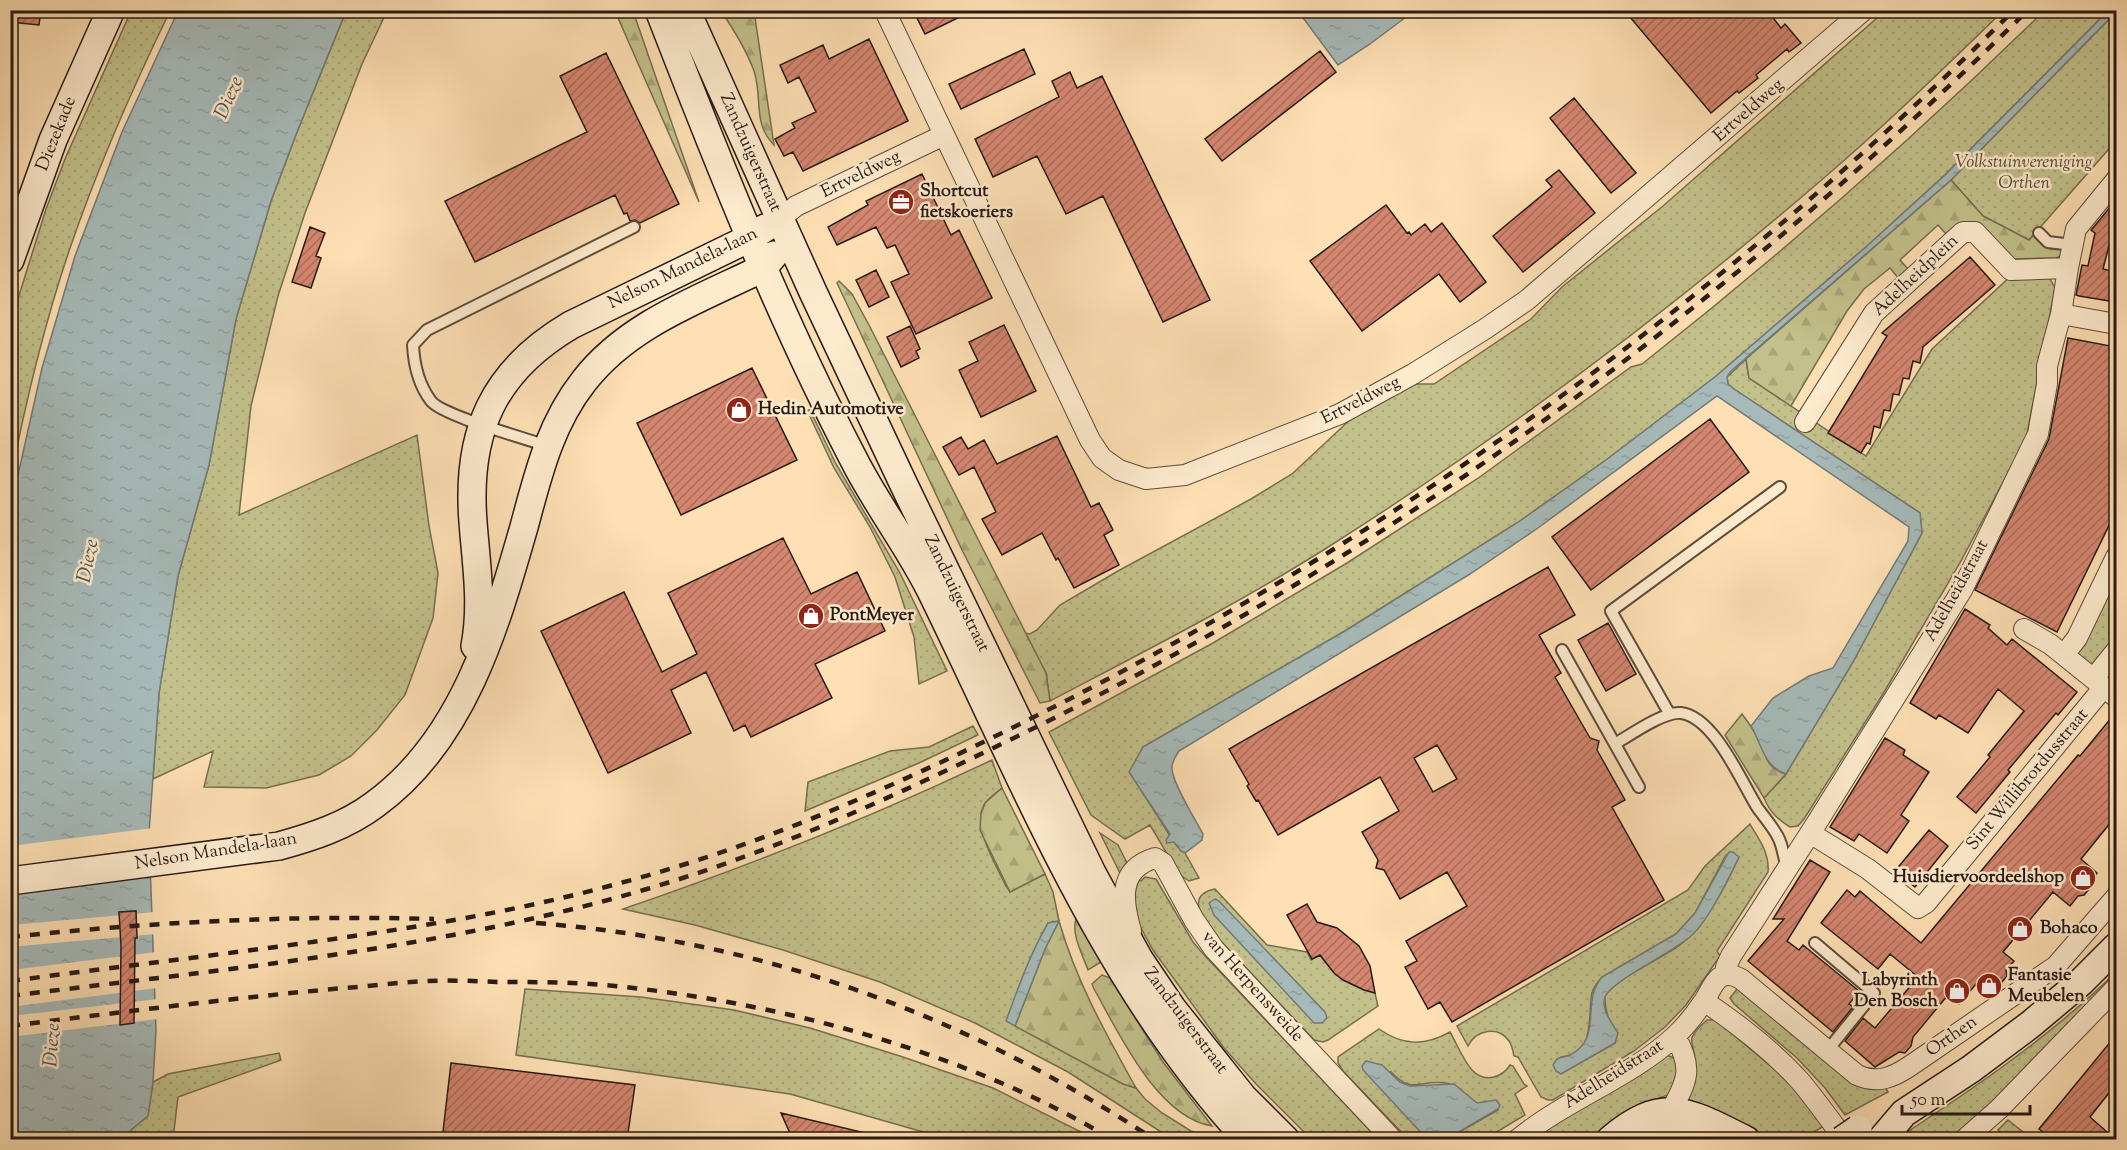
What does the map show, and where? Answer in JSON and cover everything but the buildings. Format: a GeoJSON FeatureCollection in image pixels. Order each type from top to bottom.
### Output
{"type":"FeatureCollection","features":[{"type":"Feature","properties":{"kind":"main road","name":"Diezekade"},"geometry":{"type":"LineString","coordinates":[[10,260],[53,141],[111,10]]}},
{"type":"Feature","properties":{"kind":"main road","name":"Zandzuigerstraat"},"geometry":{"type":"LineString","coordinates":[[659,10],[750,238],[854,461],[929,587],[1016,769],[1075,885],[1154,1021],[1194,1076],[1248,1140]]}},
{"type":"Feature","properties":{"kind":"main road","name":"Zandzuigerstraat"},"geometry":{"type":"LineString","coordinates":[[686,10],[780,219],[964,613],[1092,873],[1139,959],[1172,1008],[1244,1097],[1286,1140]]}},
{"type":"Feature","properties":{"kind":"main road","name":"Nelson Mandela-laan"},"geometry":{"type":"LineString","coordinates":[[465,691],[478,633],[480,608],[471,500],[472,474],[482,424],[502,384],[524,358],[550,337],[592,312],[750,238],[780,219]]}},
{"type":"Feature","properties":{"kind":"main road","name":"Nelson Mandela-laan"},"geometry":{"type":"LineString","coordinates":[[10,881],[279,846],[318,834],[357,816],[374,806],[403,782],[428,755],[450,723],[465,691],[499,610],[557,422],[580,387],[604,358],[658,319],[763,268],[776,251],[780,219]]}},
{"type":"Feature","properties":{"kind":"main road","name":"Orthen"},"geometry":{"type":"LineString","coordinates":[[1857,1137],[1875,1120],[1904,1113],[1971,1069],[2031,1024],[2081,982],[2116,947]]}},
{"type":"Feature","properties":{"kind":"main road"},"geometry":{"type":"LineString","coordinates":[[1610,1140],[1637,1120],[1652,1113],[1671,1110],[1700,1117],[1746,1140]]}},
{"type":"Feature","properties":{"kind":"main road"},"geometry":{"type":"LineString","coordinates":[[1656,1140],[1673,1135],[1684,1135],[1699,1140]]}},
{"type":"Feature","properties":{"kind":"street","name":"Ertveldweg"},"geometry":{"type":"LineString","coordinates":[[886,13],[1090,440],[1102,458],[1119,470],[1146,479],[1185,475],[1340,414],[1407,378],[1485,329],[1527,300],[1864,10]]}},
{"type":"Feature","properties":{"kind":"street","name":"Ertveldweg"},"geometry":{"type":"LineString","coordinates":[[780,219],[805,202],[944,135]]}},
{"type":"Feature","properties":{"kind":"street","name":"Adelheidstraat"},"geometry":{"type":"LineString","coordinates":[[1516,1140],[1547,1117],[1633,1067],[1675,1036],[1704,1001],[1720,977],[1727,975],[1726,967],[1731,956],[1957,598],[2038,434],[2047,384],[2047,366],[2061,314],[2076,229],[2116,180]]}},
{"type":"Feature","properties":{"kind":"street","name":"Adelheidplein"},"geometry":{"type":"LineString","coordinates":[[1805,422],[1874,313],[1963,232],[1975,232],[2011,270],[2068,268]]}},
{"type":"Feature","properties":{"kind":"street"},"geometry":{"type":"LineString","coordinates":[[2061,314],[2116,324]]}},
{"type":"Feature","properties":{"kind":"street"},"geometry":{"type":"LineString","coordinates":[[2064,656],[2076,638],[2116,557]]}},
{"type":"Feature","properties":{"kind":"street"},"geometry":{"type":"LineString","coordinates":[[2025,629],[2105,687],[2116,651]]}},
{"type":"Feature","properties":{"kind":"street","name":"Sint Willibrordusstraat"},"geometry":{"type":"LineString","coordinates":[[1810,832],[1868,869],[1917,908],[1926,903],[2105,687]]}},
{"type":"Feature","properties":{"kind":"street","name":"van Herpensweide"},"geometry":{"type":"LineString","coordinates":[[1139,959],[1125,909],[1124,896],[1128,880],[1138,865],[1155,858],[1163,863],[1194,920],[1214,949],[1393,1140]]}},
{"type":"Feature","properties":{"kind":"street","name":"Orthen"},"geometry":{"type":"LineString","coordinates":[[1727,975],[1734,975],[1741,979],[1848,1069],[1867,1079],[1877,1080],[1897,1074],[2056,966],[2116,897]]}},
{"type":"Feature","properties":{"kind":"street"},"geometry":{"type":"LineString","coordinates":[[1964,1140],[2000,1109],[2116,988]]}},
{"type":"Feature","properties":{"kind":"street"},"geometry":{"type":"LineString","coordinates":[[1704,1001],[1737,1025],[1783,1064],[1817,1102],[1857,1137]]}},
{"type":"Feature","properties":{"kind":"street"},"geometry":{"type":"LineString","coordinates":[[1671,1110],[1683,1089],[1687,1075],[1682,1049],[1675,1036]]}},
{"type":"Feature","properties":{"kind":"lane"},"geometry":{"type":"LineString","coordinates":[[548,446],[447,413],[432,402],[415,370],[412,345],[427,330],[634,227]]}},
{"type":"Feature","properties":{"kind":"lane"},"geometry":{"type":"LineString","coordinates":[[2039,233],[2048,242],[2073,245]]}},
{"type":"Feature","properties":{"kind":"lane"},"geometry":{"type":"LineString","coordinates":[[1670,713],[1611,610],[1780,487]]}},
{"type":"Feature","properties":{"kind":"lane"},"geometry":{"type":"LineString","coordinates":[[1562,650],[1639,787]]}},
{"type":"Feature","properties":{"kind":"lane"},"geometry":{"type":"LineString","coordinates":[[1615,744],[1670,713],[1682,712],[1704,725],[1716,739],[1779,838],[1787,869]]}},
{"type":"Feature","properties":{"kind":"lane"},"geometry":{"type":"LineString","coordinates":[[1815,943],[1874,993],[1827,1051]]}},
{"type":"Feature","properties":{"kind":"green space"},"geometry":{"type":"Polygon","coordinates":[[[131,11],[170,11],[116,130],[69,251],[36,363],[11,477],[11,321],[46,209],[65,159],[131,11]]]}},
{"type":"Feature","properties":{"kind":"green space"},"geometry":{"type":"Polygon","coordinates":[[[346,11],[387,11],[362,64],[305,213],[278,296],[251,406],[239,515],[417,435],[429,526],[438,573],[433,618],[405,695],[377,730],[351,756],[319,775],[266,788],[204,787],[213,751],[153,779],[159,693],[178,576],[209,465],[236,319],[271,201],[346,11]]]}},
{"type":"Feature","properties":{"kind":"green space"},"geometry":{"type":"Polygon","coordinates":[[[615,11],[633,11],[699,202],[615,11]]]}},
{"type":"Feature","properties":{"kind":"green space"},"geometry":{"type":"Polygon","coordinates":[[[721,11],[754,11],[774,145],[767,137],[760,119],[757,81],[751,63],[721,11]]]}},
{"type":"Feature","properties":{"kind":"green space"},"geometry":{"type":"Polygon","coordinates":[[[1885,11],[2003,11],[1871,137],[1767,226],[1648,322],[1525,414],[1463,458],[1301,564],[1195,624],[1050,701],[1046,673],[1024,633],[1030,634],[1037,630],[1060,605],[1292,474],[1355,415],[1413,384],[1434,384],[1531,319],[1562,287],[1663,206],[1885,11]]]}},
{"type":"Feature","properties":{"kind":"green space"},"geometry":{"type":"Polygon","coordinates":[[[2044,11],[2108,11],[1945,175],[1867,246],[1715,377],[1606,460],[1517,523],[1345,631],[1143,747],[1130,773],[1174,842],[1185,853],[1199,878],[1189,881],[1179,874],[1150,825],[1125,839],[1091,815],[1049,732],[1213,643],[1347,563],[1477,479],[1631,367],[1642,364],[1848,193],[2044,11]]]}},
{"type":"Feature","properties":{"kind":"green space","name":"Volkstuinvereniging Orthen"},"geometry":{"type":"Polygon","coordinates":[[[2116,12],[2116,141],[2029,240],[1983,216],[1951,180],[2116,12]]]}},
{"type":"Feature","properties":{"kind":"green space"},"geometry":{"type":"Polygon","coordinates":[[[1951,180],[1983,216],[2029,240],[2034,234],[2049,246],[2064,249],[2061,256],[2011,259],[1986,233],[1947,235],[1938,225],[1900,260],[1909,270],[1899,279],[1890,268],[1864,289],[1847,311],[1791,406],[1749,378],[1746,359],[1951,180]]]}},
{"type":"Feature","properties":{"kind":"green space"},"geometry":{"type":"Polygon","coordinates":[[[2012,275],[2049,277],[2055,288],[2027,434],[1961,561],[1883,694],[1804,819],[1798,826],[1790,827],[1774,815],[1764,798],[1786,774],[1853,662],[1922,533],[1920,513],[1734,389],[1728,384],[1727,377],[1746,359],[1749,378],[1866,456],[1932,349],[2012,275]]]}},
{"type":"Feature","properties":{"kind":"green space"},"geometry":{"type":"Polygon","coordinates":[[[839,281],[852,294],[869,325],[1046,673],[1050,701],[1040,703],[962,550],[837,283],[839,281]]]}},
{"type":"Feature","properties":{"kind":"green space"},"geometry":{"type":"Polygon","coordinates":[[[807,410],[810,410],[836,464],[900,573],[947,671],[919,684],[914,637],[895,577],[870,527],[834,468],[807,410]]]}},
{"type":"Feature","properties":{"kind":"green space"},"geometry":{"type":"Polygon","coordinates":[[[2116,569],[2116,639],[2098,661],[2091,665],[2078,657],[2077,652],[2116,569]]]}},
{"type":"Feature","properties":{"kind":"green space"},"geometry":{"type":"Polygon","coordinates":[[[1742,714],[1756,735],[1770,765],[1786,774],[1764,798],[1725,735],[1742,714]]]}},
{"type":"Feature","properties":{"kind":"green space"},"geometry":{"type":"Polygon","coordinates":[[[973,726],[978,735],[919,763],[805,811],[808,782],[890,751],[929,747],[973,726]]]}},
{"type":"Feature","properties":{"kind":"green space"},"geometry":{"type":"Polygon","coordinates":[[[992,760],[1002,788],[984,805],[981,824],[991,857],[1006,886],[1010,892],[1045,874],[1053,892],[1059,921],[1048,923],[1123,1084],[1136,1088],[1162,1113],[1191,1131],[1211,1139],[1172,1139],[1068,1072],[975,1023],[880,982],[783,950],[695,925],[623,909],[810,840],[992,760]]]}},
{"type":"Feature","properties":{"kind":"green space"},"geometry":{"type":"Polygon","coordinates":[[[1002,788],[1045,874],[1010,892],[980,830],[981,814],[985,803],[1002,788]]]}},
{"type":"Feature","properties":{"kind":"green space"},"geometry":{"type":"Polygon","coordinates":[[[1750,824],[1766,853],[1768,872],[1717,951],[1720,956],[1686,1005],[1665,1027],[1634,1051],[1553,1100],[1548,1100],[1541,1097],[1518,1057],[1514,1056],[1511,1044],[1504,1036],[1493,1031],[1482,1033],[1476,1036],[1468,1046],[1457,1026],[1688,890],[1705,866],[1750,824]],[[1726,855],[1695,913],[1676,934],[1602,977],[1592,993],[1585,1042],[1572,1054],[1561,1057],[1556,1071],[1561,1074],[1615,1043],[1606,1010],[1606,994],[1620,981],[1680,945],[1699,927],[1728,880],[1739,857],[1726,855]]]}},
{"type":"Feature","properties":{"kind":"green space"},"geometry":{"type":"Polygon","coordinates":[[[1100,833],[1118,845],[1127,863],[1122,877],[1100,833]]]}},
{"type":"Feature","properties":{"kind":"green space"},"geometry":{"type":"Polygon","coordinates":[[[1145,877],[1156,879],[1193,942],[1205,956],[1378,1139],[1316,1139],[1311,1135],[1309,1137],[1256,1084],[1224,1048],[1153,950],[1135,917],[1132,906],[1138,880],[1141,881],[1145,877]]]}},
{"type":"Feature","properties":{"kind":"green space"},"geometry":{"type":"Polygon","coordinates":[[[1215,889],[1267,945],[1307,952],[1311,960],[1320,955],[1331,969],[1344,979],[1375,993],[1378,1006],[1328,1040],[1323,1042],[1314,1040],[1218,938],[1206,922],[1198,902],[1200,896],[1215,889]]]}},
{"type":"Feature","properties":{"kind":"green space"},"geometry":{"type":"Polygon","coordinates":[[[1076,919],[1101,962],[1088,970],[1076,938],[1076,919]]]}},
{"type":"Feature","properties":{"kind":"green space"},"geometry":{"type":"Polygon","coordinates":[[[1059,921],[1083,986],[1136,1088],[1123,1084],[1015,1026],[1045,949],[1059,921]]]}},
{"type":"Feature","properties":{"kind":"green space"},"geometry":{"type":"Polygon","coordinates":[[[2116,972],[2116,975],[2037,1060],[1952,1139],[1895,1140],[1982,1082],[2038,1040],[2116,972]]]}},
{"type":"Feature","properties":{"kind":"green space"},"geometry":{"type":"Polygon","coordinates":[[[1102,975],[1110,978],[1163,1062],[1212,1126],[1192,1119],[1174,1107],[1142,1071],[1094,989],[1092,984],[1102,975]]]}},
{"type":"Feature","properties":{"kind":"green space"},"geometry":{"type":"Polygon","coordinates":[[[1742,988],[1885,1087],[1888,1092],[1845,1115],[1825,1088],[1797,1058],[1734,1004],[1730,998],[1737,989],[1742,988]]]}},
{"type":"Feature","properties":{"kind":"green space"},"geometry":{"type":"Polygon","coordinates":[[[525,989],[641,997],[734,1010],[810,1028],[993,1088],[1095,1139],[948,1139],[790,1094],[516,1055],[525,989]]]}},
{"type":"Feature","properties":{"kind":"green space"},"geometry":{"type":"Polygon","coordinates":[[[1707,1020],[1716,1020],[1786,1079],[1824,1126],[1803,1137],[1791,1139],[1776,1137],[1744,1127],[1686,1100],[1695,1071],[1692,1038],[1707,1020]]]}},
{"type":"Feature","properties":{"kind":"green space"},"geometry":{"type":"Polygon","coordinates":[[[1379,1029],[1397,1039],[1414,1042],[1432,1040],[1450,1032],[1469,1066],[1482,1077],[1498,1076],[1510,1065],[1513,1066],[1527,1086],[1515,1094],[1525,1115],[1485,1139],[1447,1139],[1498,1110],[1472,1101],[1460,1090],[1446,1083],[1411,1085],[1398,1079],[1390,1071],[1427,1139],[1408,1139],[1338,1063],[1338,1057],[1379,1029]]]}},
{"type":"Feature","properties":{"kind":"green space"},"geometry":{"type":"Polygon","coordinates":[[[279,1053],[281,1060],[178,1097],[173,1139],[130,1140],[131,1130],[148,1115],[153,1082],[168,1074],[279,1053]]]}},
{"type":"Feature","properties":{"kind":"green space"},"geometry":{"type":"Polygon","coordinates":[[[1666,1055],[1675,1058],[1680,1072],[1668,1095],[1636,1106],[1594,1139],[1530,1140],[1666,1055]]]}},
{"type":"Feature","properties":{"kind":"green space"},"geometry":{"type":"Polygon","coordinates":[[[2008,1120],[2032,1139],[2010,1139],[1998,1130],[2008,1120]]]}},
{"type":"Feature","properties":{"kind":"water","name":"Dieze"},"geometry":{"type":"Polygon","coordinates":[[[178,11],[346,11],[271,201],[236,319],[209,465],[178,576],[159,693],[149,833],[156,1030],[153,1082],[148,1116],[131,1130],[130,1139],[11,1140],[11,506],[42,368],[75,256],[122,132],[178,11]],[[136,911],[119,912],[121,939],[137,938],[136,911]],[[135,953],[120,956],[120,988],[123,1001],[120,1001],[121,1025],[134,1023],[135,1000],[131,999],[135,953]]]}},
{"type":"Feature","properties":{"kind":"water"},"geometry":{"type":"Polygon","coordinates":[[[1298,11],[1414,11],[1338,65],[1298,11]]]}},
{"type":"Feature","properties":{"kind":"water"},"geometry":{"type":"Polygon","coordinates":[[[2108,11],[2116,12],[1951,180],[1731,371],[1727,377],[1728,384],[1734,389],[1920,513],[1922,533],[1853,662],[1786,774],[1768,761],[1751,726],[1773,698],[1809,676],[1833,668],[1908,541],[1909,527],[1717,396],[1538,528],[1470,574],[1179,751],[1172,764],[1173,775],[1203,834],[1202,840],[1185,853],[1174,842],[1167,843],[1166,840],[1170,834],[1129,772],[1143,747],[1345,631],[1517,523],[1606,460],[1715,377],[1867,246],[1945,175],[2108,11]]]}},
{"type":"Feature","properties":{"kind":"water"},"geometry":{"type":"Polygon","coordinates":[[[1729,852],[1739,857],[1705,920],[1684,942],[1621,981],[1606,995],[1605,1010],[1618,1033],[1615,1043],[1561,1074],[1556,1071],[1553,1065],[1557,1059],[1570,1055],[1580,1048],[1586,1039],[1592,998],[1602,977],[1676,934],[1695,913],[1729,852]]]}},
{"type":"Feature","properties":{"kind":"water"},"geometry":{"type":"Polygon","coordinates":[[[1215,899],[1325,1012],[1327,1018],[1322,1023],[1314,1023],[1214,915],[1209,903],[1215,899]]]}},
{"type":"Feature","properties":{"kind":"water"},"geometry":{"type":"Polygon","coordinates":[[[1059,921],[1045,949],[1015,1026],[1006,1021],[1025,971],[1048,923],[1059,921]]]}},
{"type":"Feature","properties":{"kind":"water"},"geometry":{"type":"Polygon","coordinates":[[[1366,1061],[1382,1065],[1400,1082],[1410,1086],[1454,1084],[1477,1103],[1496,1100],[1500,1105],[1498,1109],[1447,1139],[1427,1139],[1363,1070],[1362,1066],[1366,1061]]]}},
{"type":"Feature","properties":{"kind":"pier"},"geometry":{"type":"Polygon","coordinates":[[[153,828],[154,875],[10,892],[11,846],[153,828]]]}},
{"type":"Feature","properties":{"kind":"pier"},"geometry":{"type":"Polygon","coordinates":[[[155,912],[156,934],[10,947],[11,925],[155,912]]]}},
{"type":"Feature","properties":{"kind":"pier"},"geometry":{"type":"Polygon","coordinates":[[[156,952],[157,988],[10,1007],[11,970],[156,952]]]}},
{"type":"Feature","properties":{"kind":"pier"},"geometry":{"type":"Polygon","coordinates":[[[158,999],[158,1019],[10,1037],[11,1016],[158,999]]]}},
{"type":"Feature","properties":{"kind":"railway"},"geometry":{"type":"LineString","coordinates":[[10,981],[365,934],[488,914],[569,896],[666,870],[777,832],[885,788],[992,738],[1177,642],[1307,566],[1433,485],[1556,400],[1676,309],[1793,214],[1905,114],[2014,10]]}},
{"type":"Feature","properties":{"kind":"railway"},"geometry":{"type":"LineString","coordinates":[[10,996],[251,966],[411,943],[569,910],[647,889],[794,838],[889,797],[1030,730],[1168,658],[1302,581],[1432,498],[1558,410],[1681,317],[1800,220],[1915,117],[2028,10]]}},
{"type":"Feature","properties":{"kind":"railway"},"geometry":{"type":"LineString","coordinates":[[10,937],[116,927],[222,921],[328,918],[434,919]]}},
{"type":"Feature","properties":{"kind":"railway"},"geometry":{"type":"LineString","coordinates":[[536,923],[620,932],[702,947],[782,966],[859,991],[935,1021],[1010,1055],[1083,1095],[1155,1140]]}},
{"type":"Feature","properties":{"kind":"railway"},"geometry":{"type":"LineString","coordinates":[[10,1026],[219,1001],[408,982],[605,985],[735,1003],[868,1035],[996,1080],[1056,1108],[1113,1140]]}},
{"type":"Feature","properties":{"kind":"place","name":"Shortcut fietskoeriers"},"geometry":{"type":"Point","coordinates":[901,202]}},
{"type":"Feature","properties":{"kind":"place","name":"Hedin Automotive"},"geometry":{"type":"Point","coordinates":[739,410]}},
{"type":"Feature","properties":{"kind":"place","name":"PontMeyer"},"geometry":{"type":"Point","coordinates":[811,616]}},
{"type":"Feature","properties":{"kind":"place","name":"Huisdiervoordeelshop"},"geometry":{"type":"Point","coordinates":[2083,878]}},
{"type":"Feature","properties":{"kind":"place","name":"Bohaco"},"geometry":{"type":"Point","coordinates":[2020,929]}},
{"type":"Feature","properties":{"kind":"place","name":"Fantasie Meubelen"},"geometry":{"type":"Point","coordinates":[1989,986]}},
{"type":"Feature","properties":{"kind":"place","name":"Labyrinth Den Bosch"},"geometry":{"type":"Point","coordinates":[1957,991]}}]}
